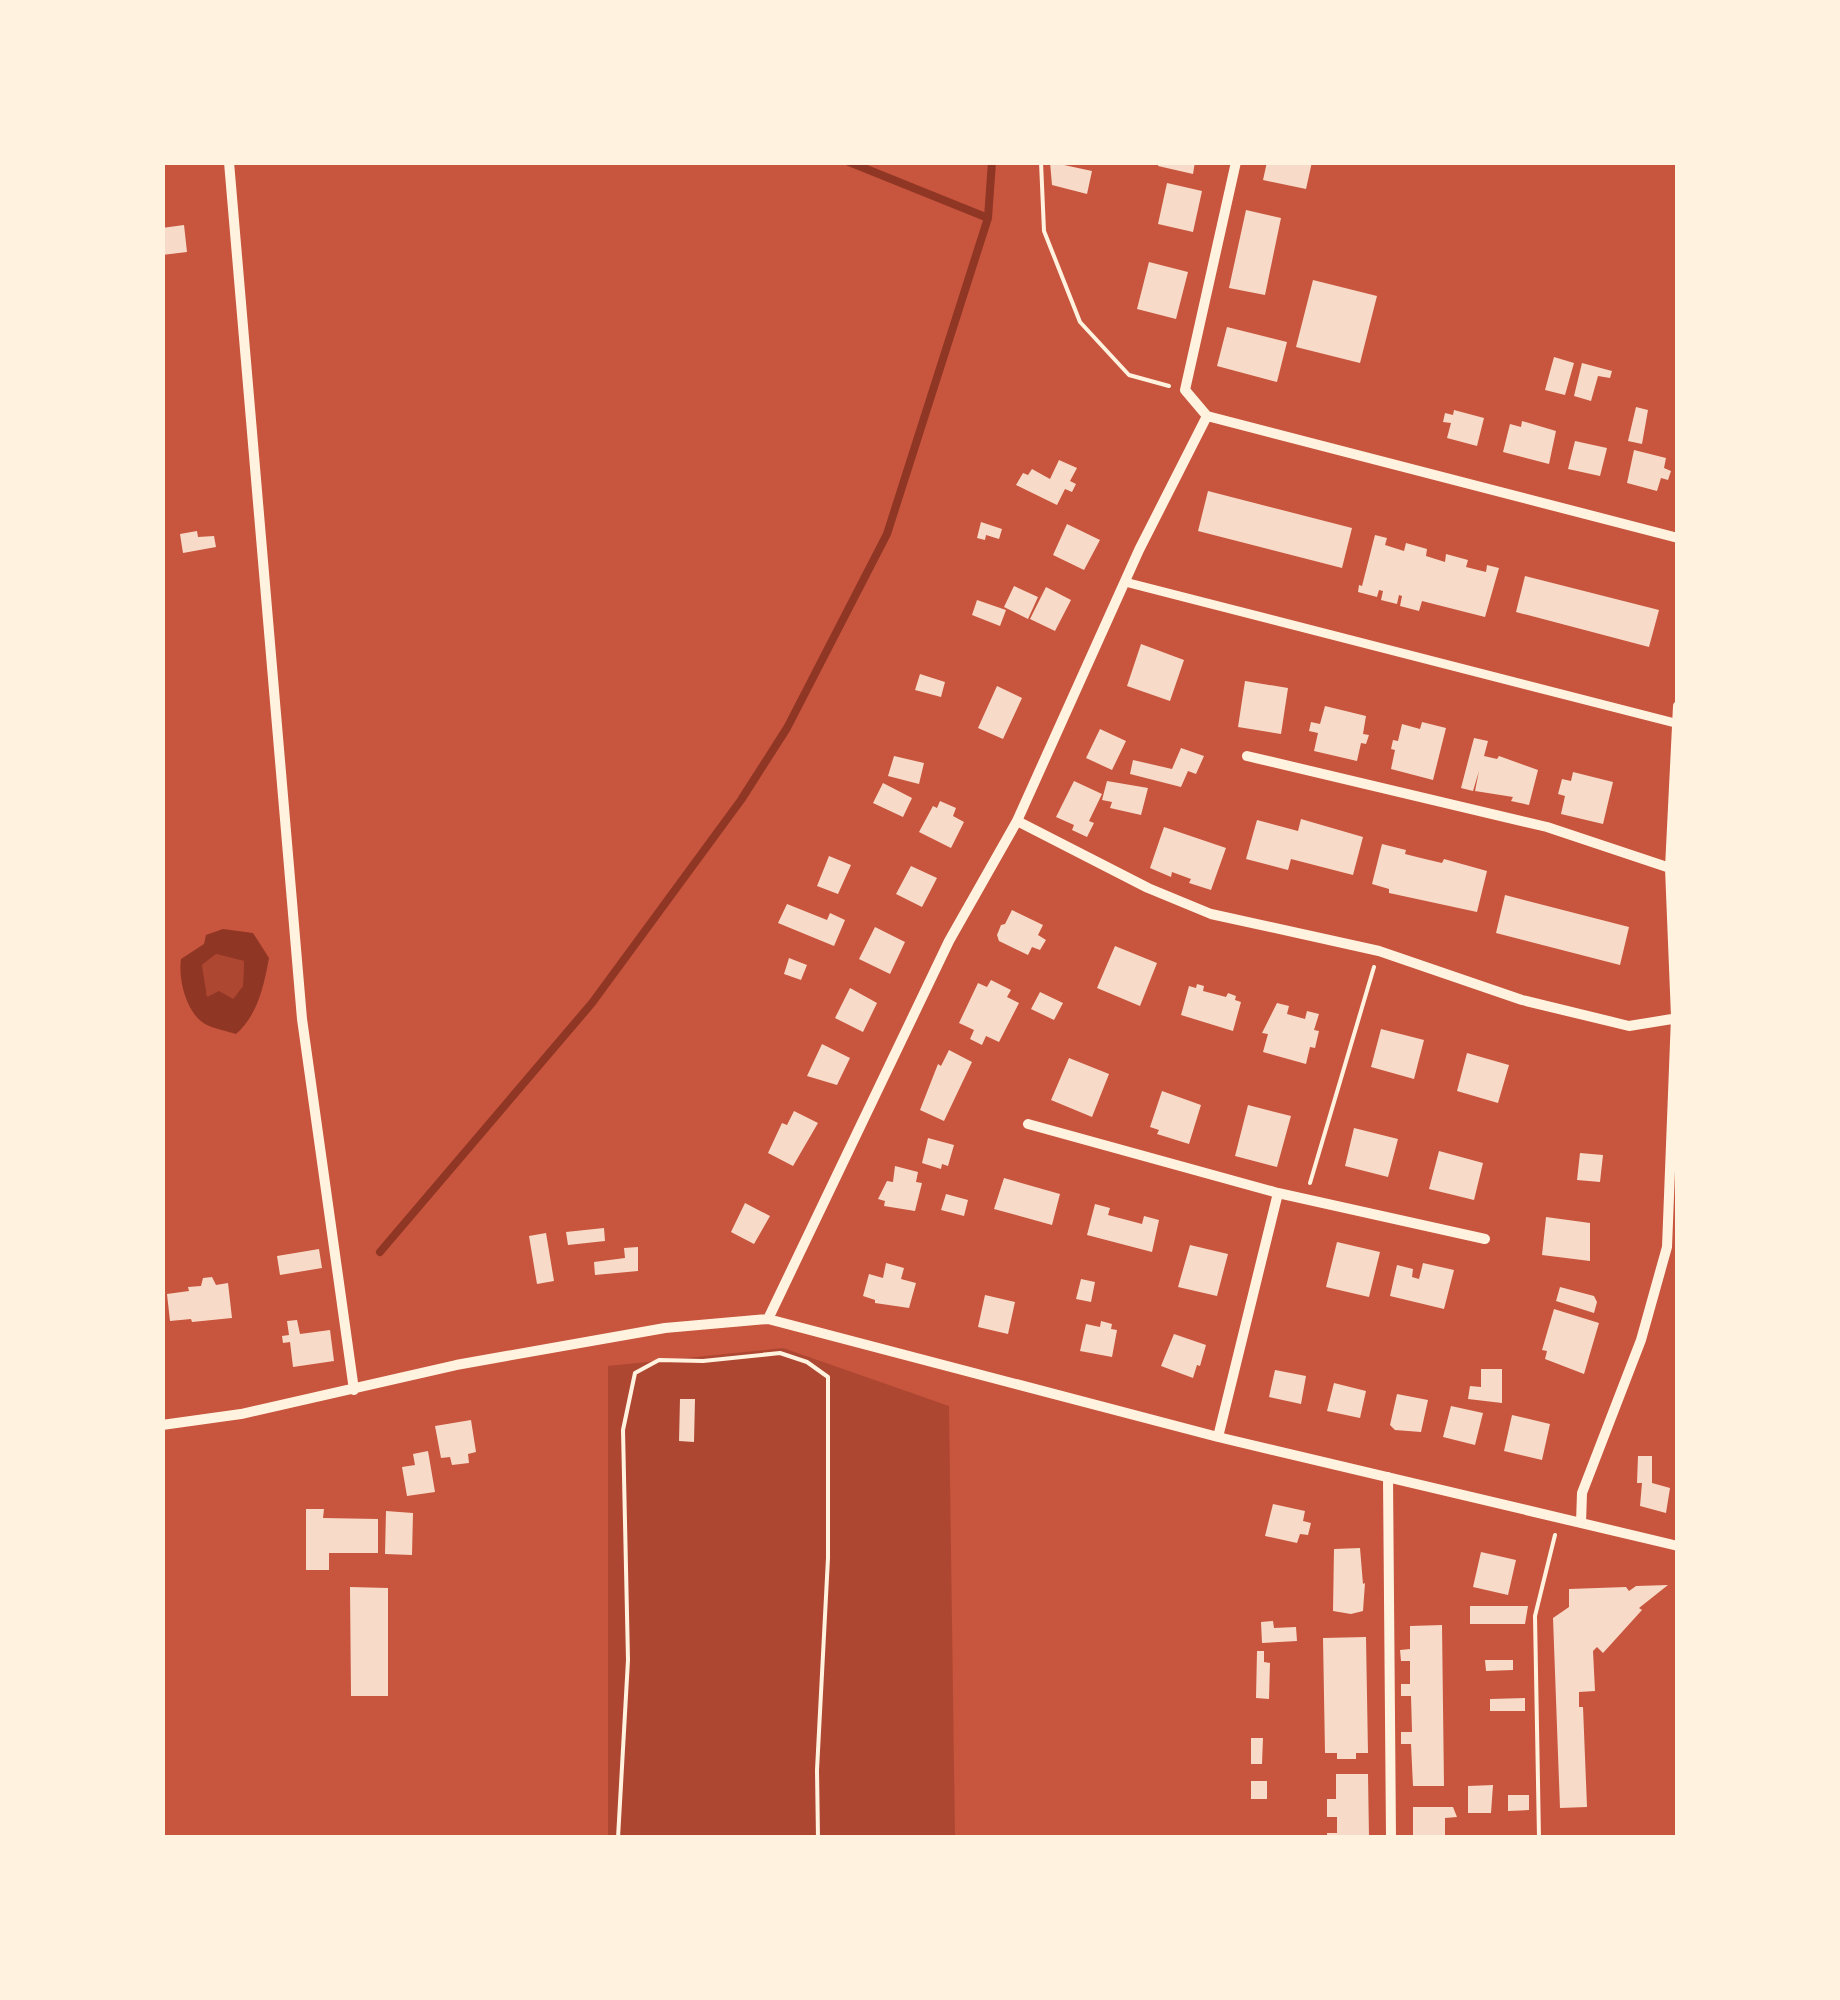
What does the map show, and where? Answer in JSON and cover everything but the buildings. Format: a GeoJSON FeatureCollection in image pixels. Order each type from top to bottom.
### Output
{"type":"FeatureCollection","features":[{"type":"Feature","properties":{"kind":"street"},"geometry":{"type":"LineString","coordinates":[[229,162],[302,1020],[354,1390]]}},
{"type":"Feature","properties":{"kind":"street"},"geometry":{"type":"LineString","coordinates":[[1236,162],[1185,390],[1206,416],[1678,538]]}},
{"type":"Feature","properties":{"kind":"street"},"geometry":{"type":"LineString","coordinates":[[768,1320],[948,941],[1017,821],[1125,582],[1206,416]]}},
{"type":"Feature","properties":{"kind":"street"},"geometry":{"type":"LineString","coordinates":[[1125,582],[1675,724]]}},
{"type":"Feature","properties":{"kind":"street"},"geometry":{"type":"LineString","coordinates":[[1580,1523],[1582,1493],[1640,1340],[1667,1246],[1677,1017],[1670,868],[1678,706]]}},
{"type":"Feature","properties":{"kind":"street"},"geometry":{"type":"LineString","coordinates":[[1247,756],[1547,827],[1670,868]]}},
{"type":"Feature","properties":{"kind":"street"},"geometry":{"type":"LineString","coordinates":[[1017,821],[1148,888],[1211,914],[1379,951],[1522,1000],[1630,1026],[1677,1017]]}},
{"type":"Feature","properties":{"kind":"street"},"geometry":{"type":"LineString","coordinates":[[1028,1124],[1278,1193],[1485,1239]]}},
{"type":"Feature","properties":{"kind":"street"},"geometry":{"type":"LineString","coordinates":[[1218,1438],[1278,1193]]}},
{"type":"Feature","properties":{"kind":"street"},"geometry":{"type":"LineString","coordinates":[[162,1425],[241,1414],[456,1366],[666,1328],[768,1320],[1218,1438],[1678,1546]]}},
{"type":"Feature","properties":{"kind":"street"},"geometry":{"type":"LineString","coordinates":[[1388,1478],[1391,1838]]}},
{"type":"Feature","properties":{"kind":"path"},"geometry":{"type":"LineString","coordinates":[[1041,162],[1044,231],[1080,322],[1129,375],[1185,390]]}},
{"type":"Feature","properties":{"kind":"path"},"geometry":{"type":"LineString","coordinates":[[1306,1198],[1379,951]]}},
{"type":"Feature","properties":{"kind":"path"},"geometry":{"type":"LineString","coordinates":[[618,1838],[628,1660],[623,1430],[635,1373],[660,1360],[702,1361],[780,1353],[807,1362],[828,1377],[828,1558],[816,1770],[818,1838]]}},
{"type":"Feature","properties":{"kind":"path"},"geometry":{"type":"LineString","coordinates":[[1539,1838],[1535,1616],[1558,1519]]}},
{"type":"Feature","properties":{"kind":"shaded area"},"geometry":{"type":"Polygon","coordinates":[[[223,929],[253,933],[269,958],[255,1009],[236,1034],[198,1019],[185,995],[181,959],[204,944],[206,935],[223,929]],[[216,954],[202,965],[207,997],[219,991],[233,999],[243,986],[244,961],[216,954]]]}},
{"type":"Feature","properties":{"kind":"shaded area"},"geometry":{"type":"Polygon","coordinates":[[[216,954],[244,961],[243,986],[233,999],[207,998],[202,965],[216,954]]]}},
{"type":"Feature","properties":{"kind":"shaded area"},"geometry":{"type":"Polygon","coordinates":[[[783,1348],[949,1406],[955,1837],[608,1838],[608,1366],[783,1348]]]}},
{"type":"Feature","properties":{"kind":"waterway"},"geometry":{"type":"LineString","coordinates":[[380,1252],[592,1003],[741,800],[787,728],[887,534],[988,218],[849,162]]}},
{"type":"Feature","properties":{"kind":"waterway"},"geometry":{"type":"LineString","coordinates":[[988,218],[992,162]]}}]}
